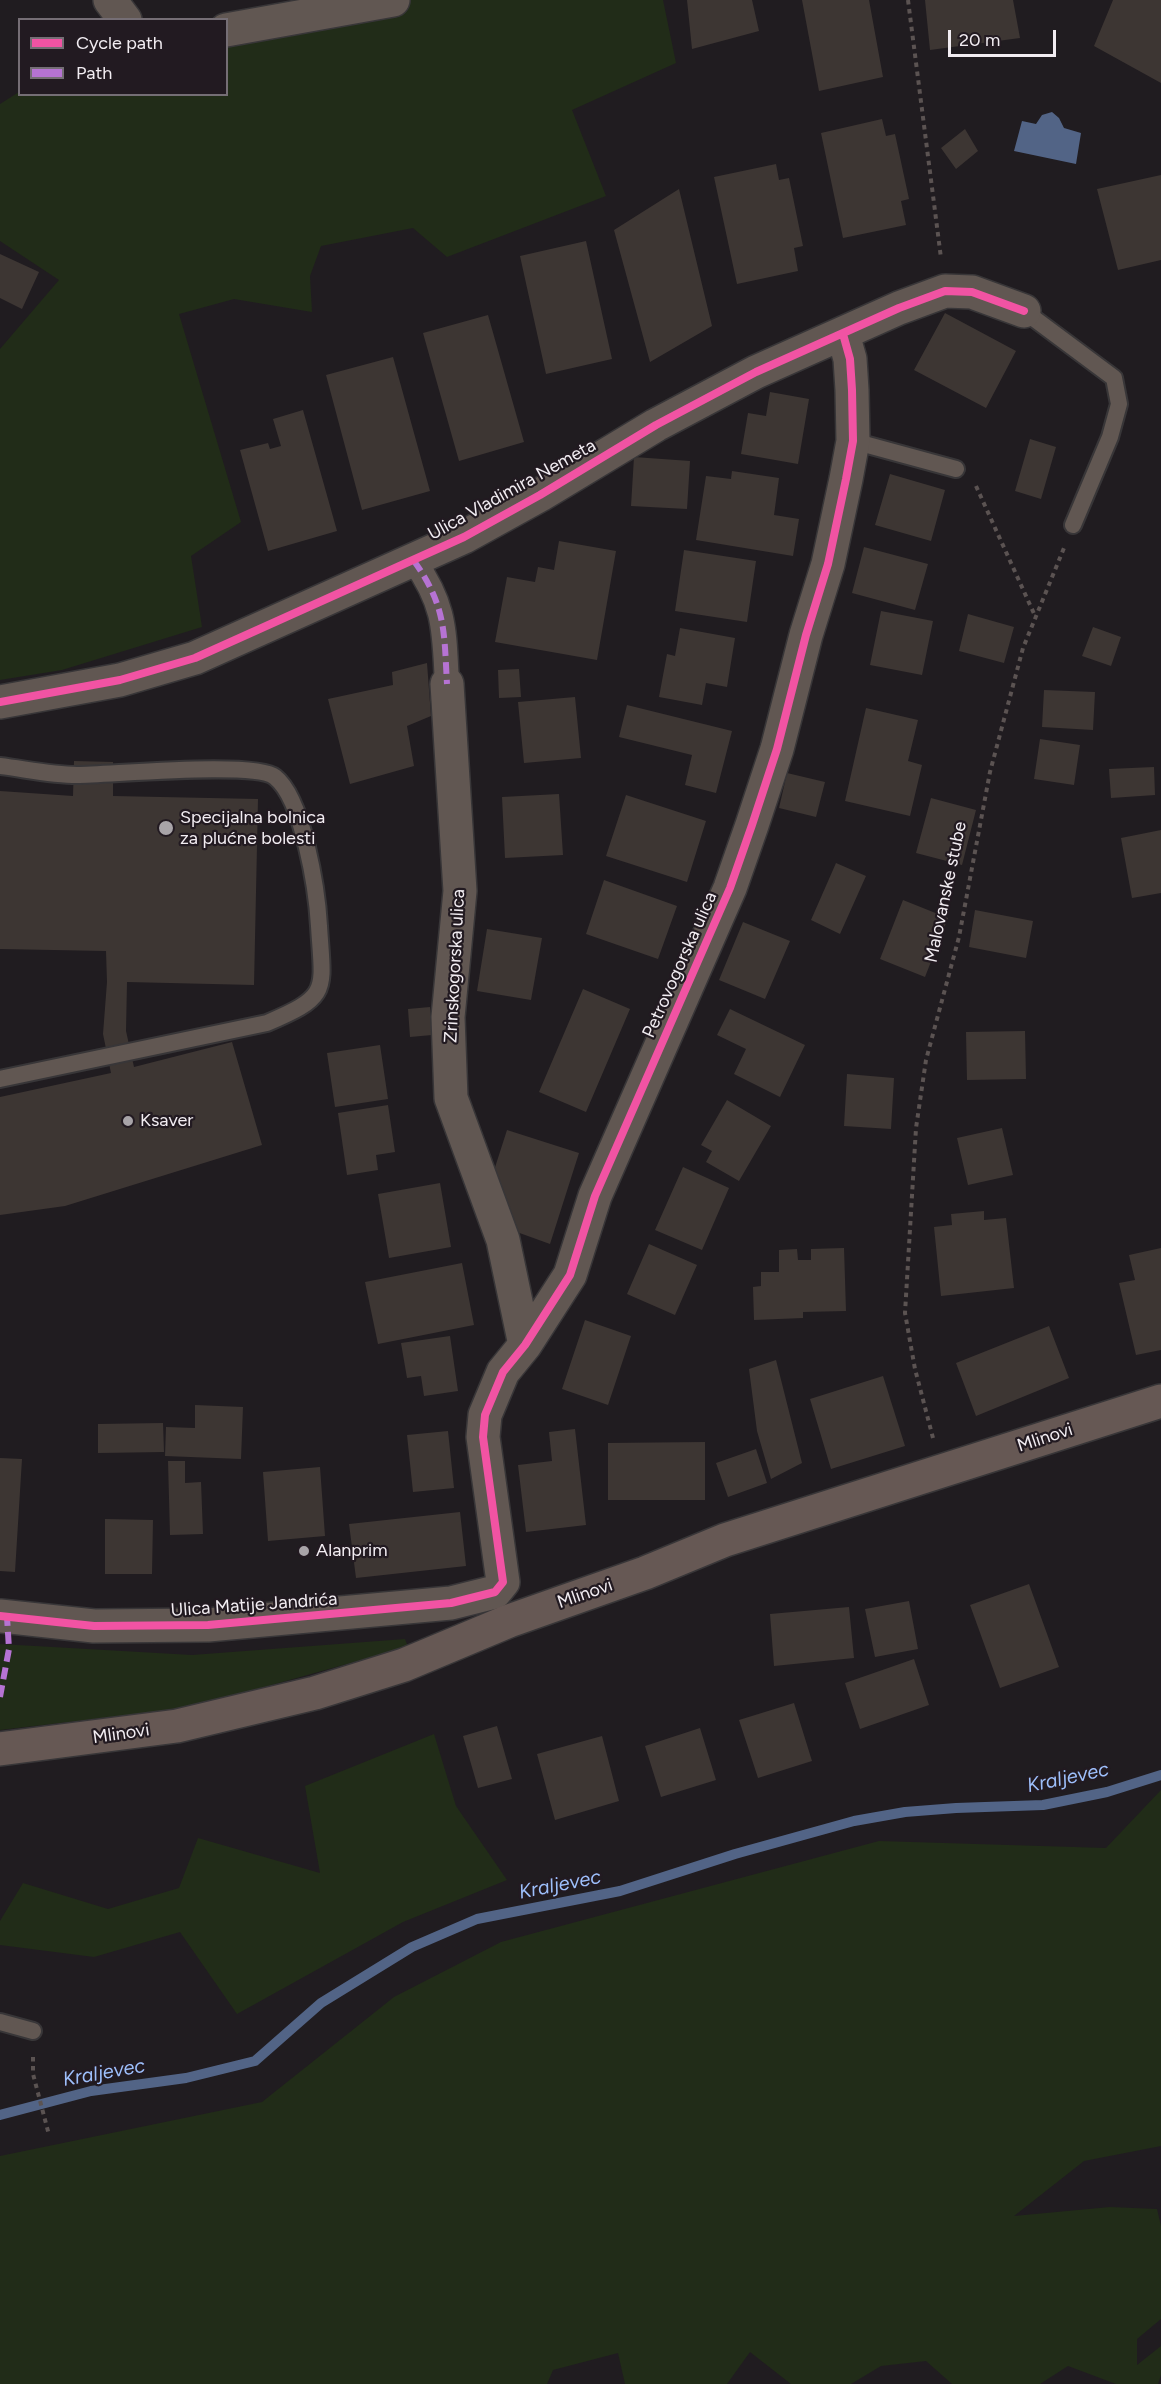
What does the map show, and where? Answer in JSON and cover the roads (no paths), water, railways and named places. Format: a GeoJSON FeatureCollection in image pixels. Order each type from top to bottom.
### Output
{"type":"FeatureCollection","features":[{"type":"Feature","properties":{"kind":"main road","name":"Mlinovi"},"geometry":{"type":"LineString","coordinates":[[0,1749],[177,1726],[263,1707],[325,1690],[404,1665],[509,1621],[645,1573],[725,1540],[1161,1401]]}},
{"type":"Feature","properties":{"kind":"street"},"geometry":{"type":"LineString","coordinates":[[110,0],[124,18]]}},
{"type":"Feature","properties":{"kind":"street"},"geometry":{"type":"LineString","coordinates":[[228,30],[393,0]]}},
{"type":"Feature","properties":{"kind":"street","name":"Ulica Vladimira Nemeta"},"geometry":{"type":"LineString","coordinates":[[0,702],[120,680],[195,658],[464,537],[656,425],[756,372],[945,291],[972,292],[1024,311]]}},
{"type":"Feature","properties":{"kind":"street","name":"Petrovogorska ulica"},"geometry":{"type":"LineString","coordinates":[[503,1582],[483,1437],[485,1415],[502,1372],[525,1345],[570,1275],[580,1237],[595,1196],[741,857],[777,750],[806,635],[828,564],[853,441],[850,359],[843,334]]}},
{"type":"Feature","properties":{"kind":"street"},"geometry":{"type":"LineString","coordinates":[[414,561],[433,589],[439,605],[444,625],[447,684]]}},
{"type":"Feature","properties":{"kind":"street","name":"Zrinskogorska ulica"},"geometry":{"type":"LineString","coordinates":[[447,684],[460,891],[448,1017],[451,1098],[503,1240],[525,1345]]}},
{"type":"Feature","properties":{"kind":"street","name":"Ulica Matije Jandrića"},"geometry":{"type":"LineString","coordinates":[[0,1616],[94,1626],[208,1625],[451,1603],[495,1592],[503,1582]]}},
{"type":"Feature","properties":{"kind":"lane"},"geometry":{"type":"LineString","coordinates":[[1024,311],[1114,378],[1119,404],[1110,437],[1073,525]]}},
{"type":"Feature","properties":{"kind":"lane"},"geometry":{"type":"LineString","coordinates":[[853,441],[956,469]]}},
{"type":"Feature","properties":{"kind":"lane"},"geometry":{"type":"LineString","coordinates":[[0,766],[74,775],[215,769],[272,775],[286,788],[299,818],[318,904],[322,973],[314,999],[302,1008],[267,1023],[0,1079]]}},
{"type":"Feature","properties":{"kind":"lane"},"geometry":{"type":"LineString","coordinates":[[0,2022],[33,2031]]}},
{"type":"Feature","properties":{"kind":"water"},"geometry":{"type":"Polygon","coordinates":[[[1052,112],[1059,118],[1064,128],[1081,133],[1076,164],[1014,151],[1022,121],[1036,124],[1042,115],[1052,112]]]}},
{"type":"Feature","properties":{"kind":"waterway","name":"Kraljevec"},"geometry":{"type":"LineString","coordinates":[[0,2115],[91,2091],[186,2078],[255,2061],[321,2003],[412,1947],[477,1919],[620,1891],[735,1854],[854,1821],[905,1812],[1043,1805],[1107,1792],[1161,1775]]}},
{"type":"Feature","properties":{"kind":"place","name":"Specijalna bolnica za plućne bolesti"},"geometry":{"type":"Point","coordinates":[166,828]}},
{"type":"Feature","properties":{"kind":"place","name":"Ksaver"},"geometry":{"type":"Point","coordinates":[128,1121]}},
{"type":"Feature","properties":{"kind":"place","name":"Alanprim"},"geometry":{"type":"Point","coordinates":[304,1551]}}]}
